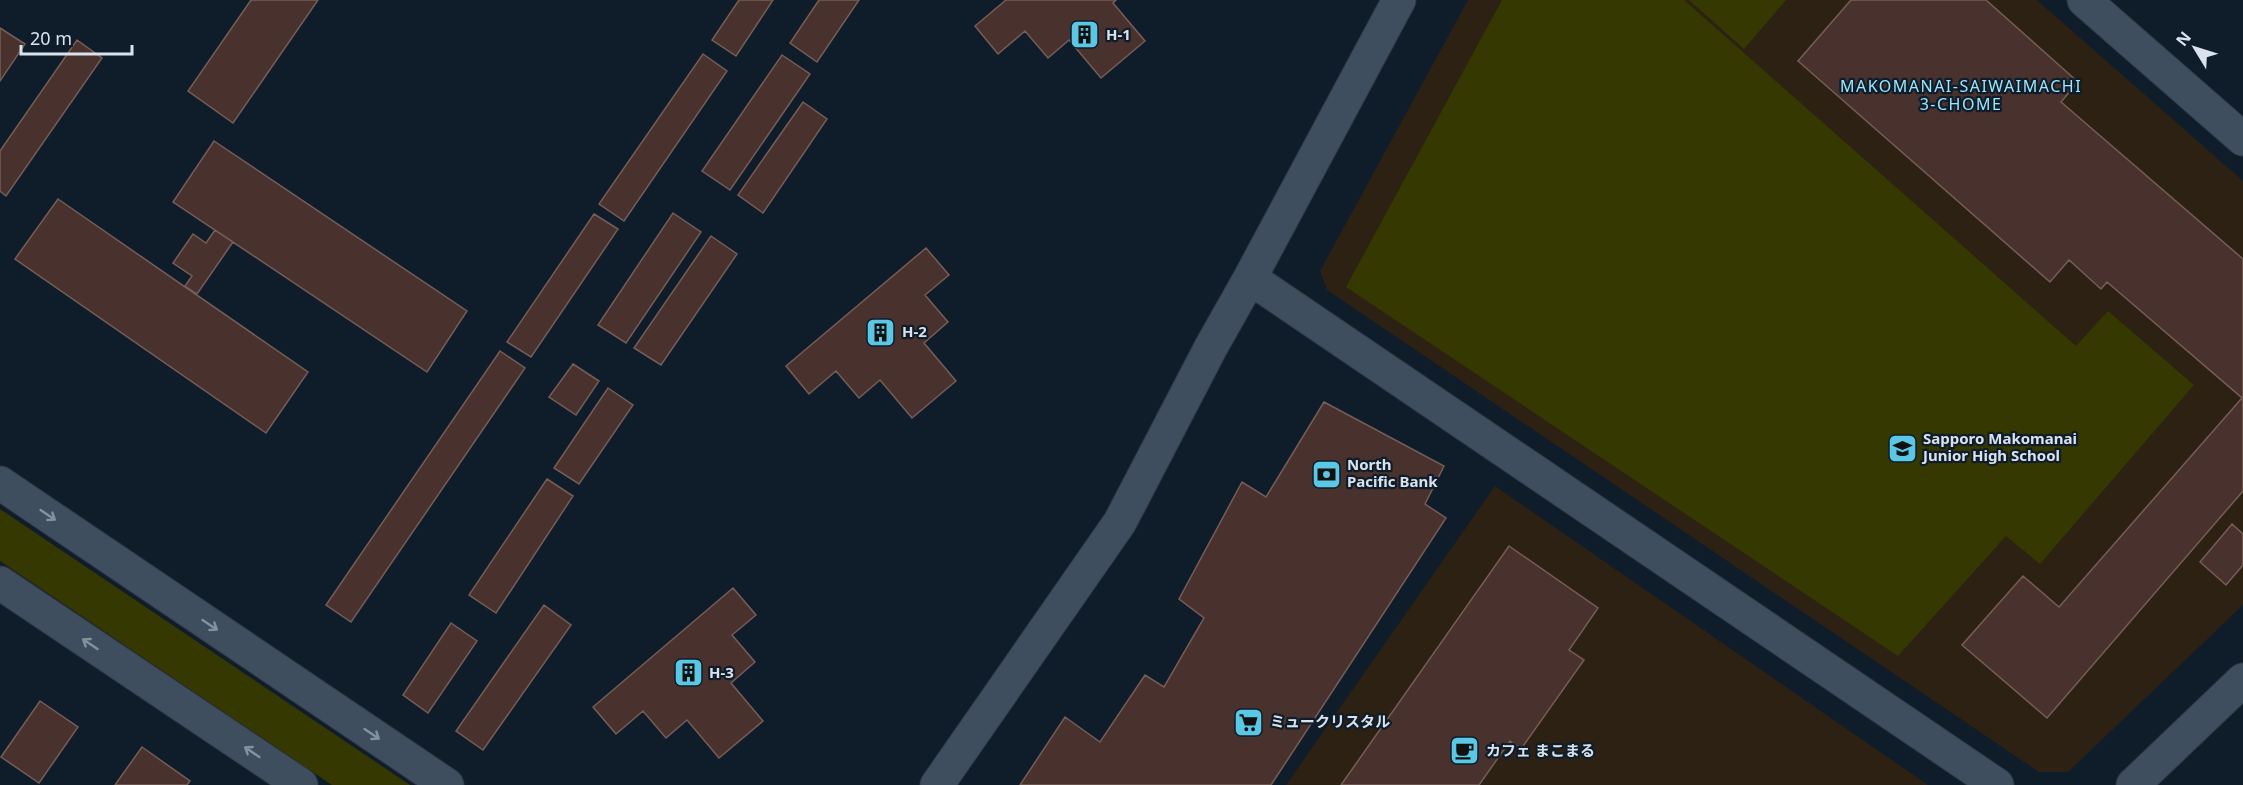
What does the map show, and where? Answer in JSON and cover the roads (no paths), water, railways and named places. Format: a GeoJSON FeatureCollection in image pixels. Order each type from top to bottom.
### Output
{"type":"FeatureCollection","features":[{"type":"Feature","properties":{"kind":"street"},"geometry":{"type":"LineString","coordinates":[[937,785],[1120,522],[1211,347],[1399,0]]}},
{"type":"Feature","properties":{"kind":"street"},"geometry":{"type":"LineString","coordinates":[[2084,0],[2243,139]]}},
{"type":"Feature","properties":{"kind":"street"},"geometry":{"type":"LineString","coordinates":[[1250,278],[1996,785]]}},
{"type":"Feature","properties":{"kind":"street"},"geometry":{"type":"LineString","coordinates":[[0,483],[447,785]]}},
{"type":"Feature","properties":{"kind":"street"},"geometry":{"type":"LineString","coordinates":[[0,583],[301,785]]}},
{"type":"Feature","properties":{"kind":"street"},"geometry":{"type":"LineString","coordinates":[[2133,785],[2243,680]]}},
{"type":"Feature","properties":{"kind":"place","name":"H-1"},"geometry":{"type":"Point","coordinates":[1085,35]}},
{"type":"Feature","properties":{"kind":"place","name":"H-2"},"geometry":{"type":"Point","coordinates":[881,332]}},
{"type":"Feature","properties":{"kind":"place","name":"Sapporo Makomanai Junior High School"},"geometry":{"type":"Point","coordinates":[1902,448]}},
{"type":"Feature","properties":{"kind":"place","name":"North Pacific Bank"},"geometry":{"type":"Point","coordinates":[1326,474]}},
{"type":"Feature","properties":{"kind":"place","name":"H-3"},"geometry":{"type":"Point","coordinates":[688,673]}},
{"type":"Feature","properties":{"kind":"place","name":"ミュークリスタル"},"geometry":{"type":"Point","coordinates":[1249,722]}},
{"type":"Feature","properties":{"kind":"place","name":"カフェ まこまる"},"geometry":{"type":"Point","coordinates":[1465,751]}},
{"type":"Feature","properties":{"kind":"district","name":"MAKOMANAI-SAIWAIMACHI 3-CHOME"},"geometry":{"type":"Point","coordinates":[1961,95]}}]}
